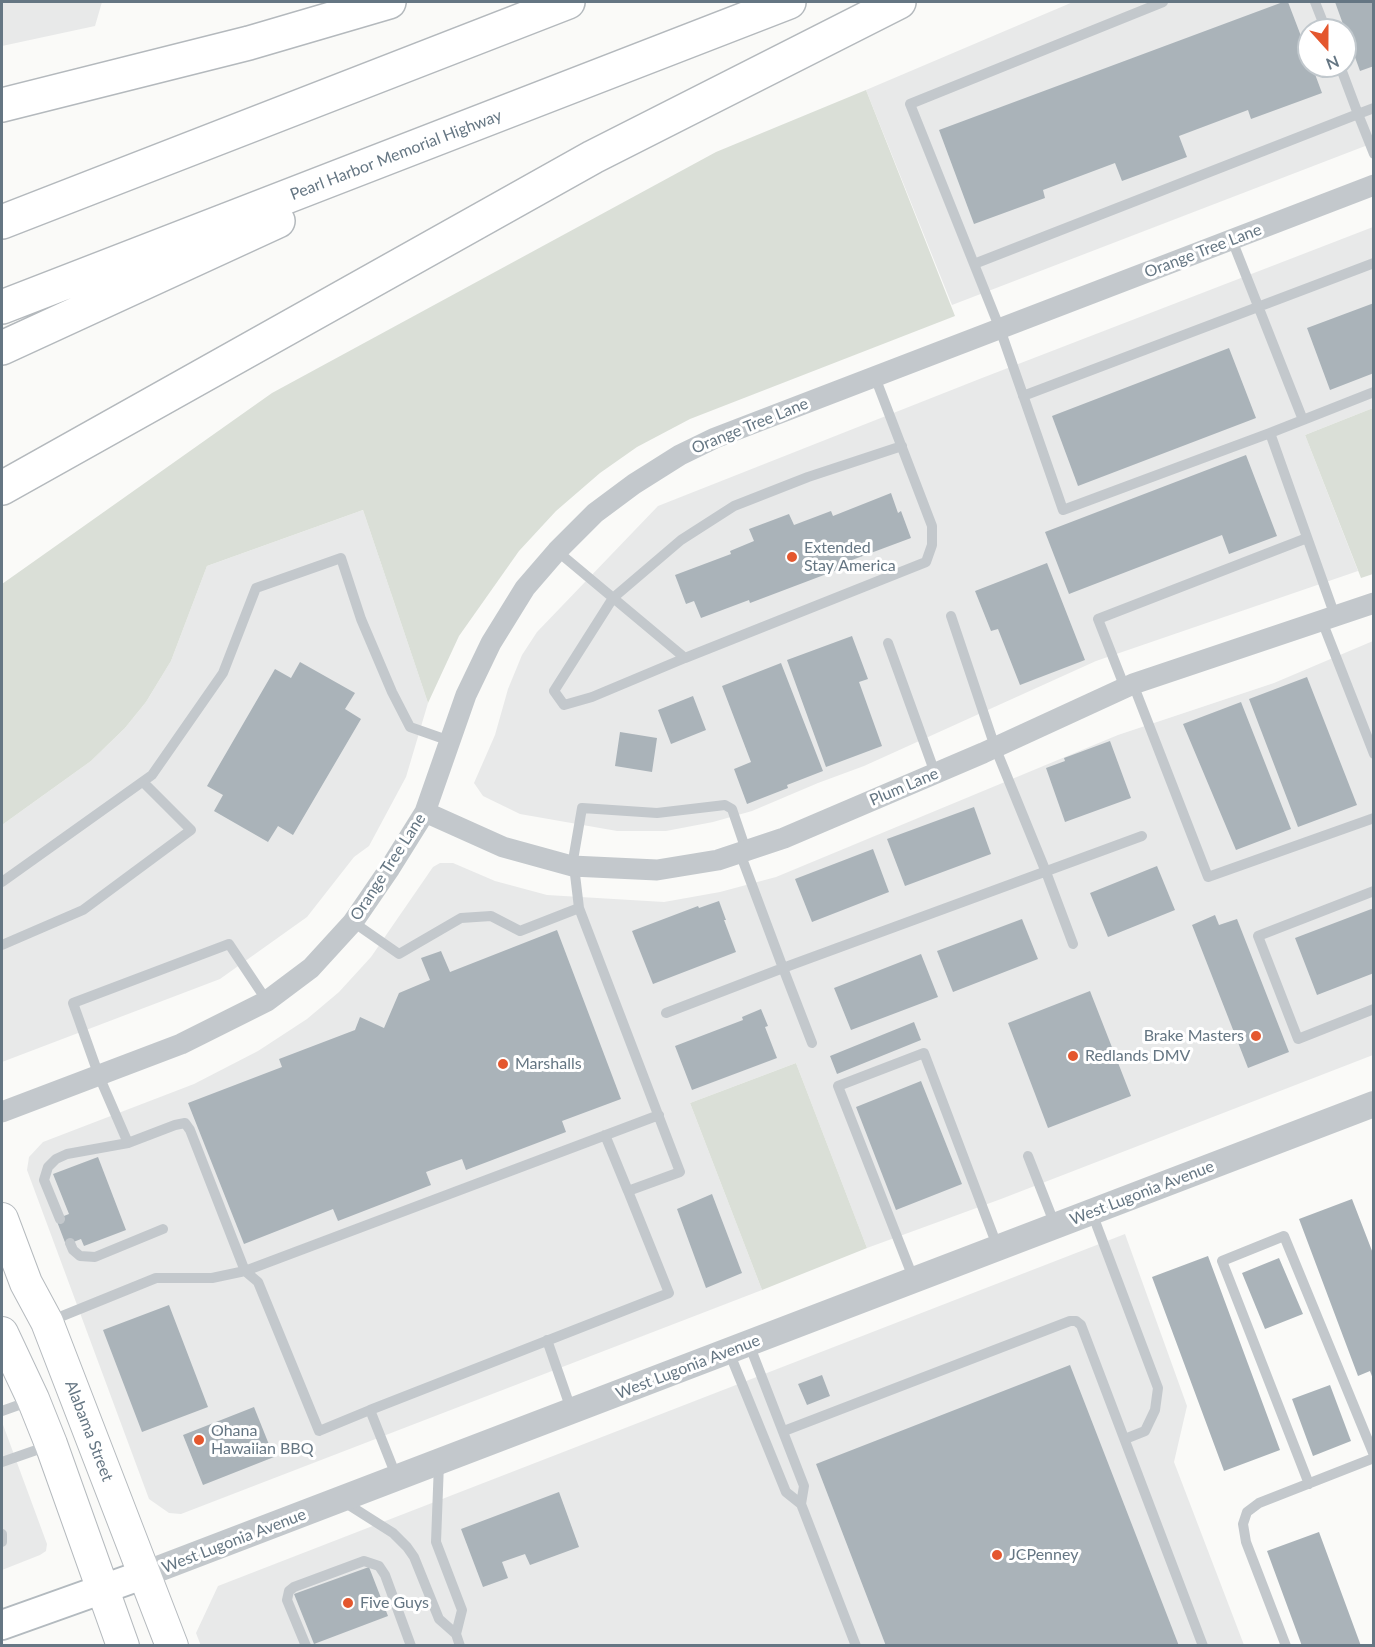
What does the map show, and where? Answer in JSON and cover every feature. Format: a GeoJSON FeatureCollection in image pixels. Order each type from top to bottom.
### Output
{"type":"FeatureCollection","features":[{"type":"Feature","properties":{"kind":"highway"},"geometry":{"type":"LineString","coordinates":[[2,105],[249,43],[389,2]]}},
{"type":"Feature","properties":{"kind":"highway"},"geometry":{"type":"LineString","coordinates":[[2,222],[568,2]]}},
{"type":"Feature","properties":{"kind":"highway","name":"Pearl Harbor Memorial Highway"},"geometry":{"type":"LineString","coordinates":[[2,306],[789,2]]}},
{"type":"Feature","properties":{"kind":"highway"},"geometry":{"type":"LineString","coordinates":[[2,488],[593,157],[899,2]]}},
{"type":"Feature","properties":{"kind":"highway"},"geometry":{"type":"LineString","coordinates":[[2,348],[511,110]]}},
{"type":"Feature","properties":{"kind":"main road","name":"Alabama Street"},"geometry":{"type":"LineString","coordinates":[[2,1219],[26,1283],[47,1322],[172,1646]]}},
{"type":"Feature","properties":{"kind":"main road"},"geometry":{"type":"LineString","coordinates":[[2,1333],[51,1444],[123,1646]]}},
{"type":"Feature","properties":{"kind":"main road","name":"West Lugonia Avenue"},"geometry":{"type":"LineString","coordinates":[[2,1625],[145,1574]]}},
{"type":"Feature","properties":{"kind":"street","name":"Orange Tree Lane"},"geometry":{"type":"LineString","coordinates":[[2,1112],[181,1044],[267,1001],[311,968],[353,922],[425,812],[466,695],[491,643],[525,588],[557,551],[595,513],[634,484],[680,455],[715,438],[1374,185]]}},
{"type":"Feature","properties":{"kind":"street","name":"Plum Lane"},"geometry":{"type":"LineString","coordinates":[[425,812],[503,847],[573,866],[657,870],[718,860],[784,838],[1129,686],[1374,603]]}},
{"type":"Feature","properties":{"kind":"street","name":"West Lugonia Avenue"},"geometry":{"type":"LineString","coordinates":[[145,1574],[1374,1104]]}},
{"type":"Feature","properties":{"kind":"lane"},"geometry":{"type":"LineString","coordinates":[[1163,2],[910,104],[1000,329],[1063,510],[1374,392]]}},
{"type":"Feature","properties":{"kind":"lane"},"geometry":{"type":"LineString","coordinates":[[1315,2],[1321,18]]}},
{"type":"Feature","properties":{"kind":"lane"},"geometry":{"type":"LineString","coordinates":[[1344,78],[1374,154]]}},
{"type":"Feature","properties":{"kind":"lane"},"geometry":{"type":"LineString","coordinates":[[974,264],[1374,108]]}},
{"type":"Feature","properties":{"kind":"lane"},"geometry":{"type":"LineString","coordinates":[[1232,240],[1303,420]]}},
{"type":"Feature","properties":{"kind":"lane"},"geometry":{"type":"LineString","coordinates":[[1023,396],[1374,262]]}},
{"type":"Feature","properties":{"kind":"lane"},"geometry":{"type":"LineString","coordinates":[[875,377],[902,446],[932,526],[932,545],[926,562],[592,697],[564,705],[554,691],[613,598],[681,540],[734,506],[808,477],[902,446]]}},
{"type":"Feature","properties":{"kind":"lane"},"geometry":{"type":"LineString","coordinates":[[1270,433],[1307,538],[1328,618],[1374,754]]}},
{"type":"Feature","properties":{"kind":"lane"},"geometry":{"type":"LineString","coordinates":[[1307,538],[1098,619],[1129,686],[1208,877],[1374,818]]}},
{"type":"Feature","properties":{"kind":"lane"},"geometry":{"type":"LineString","coordinates":[[557,551],[685,658]]}},
{"type":"Feature","properties":{"kind":"lane"},"geometry":{"type":"LineString","coordinates":[[2,882],[152,775],[223,673],[256,588],[341,558],[361,619],[410,728],[450,741]]}},
{"type":"Feature","properties":{"kind":"lane"},"geometry":{"type":"LineString","coordinates":[[951,616],[995,747],[1073,944]]}},
{"type":"Feature","properties":{"kind":"lane"},"geometry":{"type":"LineString","coordinates":[[888,643],[935,773]]}},
{"type":"Feature","properties":{"kind":"lane"},"geometry":{"type":"LineString","coordinates":[[2,945],[83,910],[191,830],[143,782]]}},
{"type":"Feature","properties":{"kind":"lane"},"geometry":{"type":"LineString","coordinates":[[627,1191],[680,1172],[579,908],[573,866],[582,808],[657,813],[725,805],[732,809],[743,852],[812,1043]]}},
{"type":"Feature","properties":{"kind":"lane"},"geometry":{"type":"LineString","coordinates":[[666,1013],[1142,836]]}},
{"type":"Feature","properties":{"kind":"lane"},"geometry":{"type":"LineString","coordinates":[[1374,891],[1258,936],[1298,1038],[1374,1009]]}},
{"type":"Feature","properties":{"kind":"lane"},"geometry":{"type":"LineString","coordinates":[[353,922],[399,954],[461,918],[491,916],[520,932],[579,908]]}},
{"type":"Feature","properties":{"kind":"lane"},"geometry":{"type":"LineString","coordinates":[[128,1143],[99,1076],[73,1002],[229,944],[267,1001]]}},
{"type":"Feature","properties":{"kind":"lane"},"geometry":{"type":"LineString","coordinates":[[915,1280],[838,1086],[924,1053],[998,1248]]}},
{"type":"Feature","properties":{"kind":"lane"},"geometry":{"type":"LineString","coordinates":[[47,1322],[156,1278],[212,1278],[245,1271],[659,1114]]}},
{"type":"Feature","properties":{"kind":"lane"},"geometry":{"type":"LineString","coordinates":[[60,1219],[44,1180],[48,1167],[56,1159],[67,1154],[128,1143],[185,1123],[190,1130],[245,1271],[258,1282],[319,1431],[669,1293],[605,1135]]}},
{"type":"Feature","properties":{"kind":"lane"},"geometry":{"type":"LineString","coordinates":[[1028,1156],[1056,1226]]}},
{"type":"Feature","properties":{"kind":"lane"},"geometry":{"type":"LineString","coordinates":[[1092,1212],[1158,1388],[1155,1410],[1145,1431],[1125,1439]]}},
{"type":"Feature","properties":{"kind":"lane"},"geometry":{"type":"LineString","coordinates":[[70,1243],[73,1250],[80,1256],[94,1257],[163,1229]]}},
{"type":"Feature","properties":{"kind":"lane"},"geometry":{"type":"LineString","coordinates":[[1286,1646],[1249,1551],[1242,1524],[1246,1512],[1259,1503],[1309,1484],[1374,1456],[1284,1236],[1222,1260],[1309,1484]]}},
{"type":"Feature","properties":{"kind":"lane"},"geometry":{"type":"LineString","coordinates":[[784,1431],[1070,1321],[1076,1321],[1081,1325],[1203,1646]]}},
{"type":"Feature","properties":{"kind":"lane"},"geometry":{"type":"LineString","coordinates":[[547,1340],[572,1412]]}},
{"type":"Feature","properties":{"kind":"lane"},"geometry":{"type":"LineString","coordinates":[[739,1348],[784,1431],[804,1486],[801,1504]]}},
{"type":"Feature","properties":{"kind":"lane"},"geometry":{"type":"LineString","coordinates":[[739,1348],[786,1492],[801,1504],[856,1646]]}},
{"type":"Feature","properties":{"kind":"lane"},"geometry":{"type":"LineString","coordinates":[[2,1411],[33,1400]]}},
{"type":"Feature","properties":{"kind":"lane"},"geometry":{"type":"LineString","coordinates":[[370,1410],[398,1478]]}},
{"type":"Feature","properties":{"kind":"lane"},"geometry":{"type":"LineString","coordinates":[[2,1462],[51,1444]]}},
{"type":"Feature","properties":{"kind":"lane"},"geometry":{"type":"LineString","coordinates":[[440,1463],[435,1542],[462,1610],[458,1640]]}},
{"type":"Feature","properties":{"kind":"lane"},"geometry":{"type":"LineString","coordinates":[[341,1500],[393,1533],[407,1547],[414,1557],[439,1619],[458,1640]]}},
{"type":"Feature","properties":{"kind":"lane"},"geometry":{"type":"LineString","coordinates":[[2,1534],[2,1542]]}},
{"type":"Feature","properties":{"kind":"lane"},"geometry":{"type":"LineString","coordinates":[[306,1646],[287,1600],[289,1591],[294,1587],[364,1561],[379,1566],[385,1575],[411,1646]]}},
{"type":"Feature","properties":{"kind":"shaded area"},"geometry":{"type":"Polygon","coordinates":[[[2,2],[102,2],[95,26],[2,46],[2,2]]]}},
{"type":"Feature","properties":{"kind":"shaded area"},"geometry":{"type":"Polygon","coordinates":[[[1073,2],[1373,2],[1373,143],[952,305],[866,90],[1073,2]]]}},
{"type":"Feature","properties":{"kind":"shaded area"},"geometry":{"type":"Polygon","coordinates":[[[866,90],[955,316],[690,419],[637,447],[600,473],[556,511],[519,551],[459,636],[428,703],[363,510],[207,566],[171,661],[146,702],[125,728],[91,761],[2,825],[2,584],[272,393],[716,152],[866,90]]]}},
{"type":"Feature","properties":{"kind":"shaded area"},"geometry":{"type":"Polygon","coordinates":[[[1373,227],[1373,408],[1305,435],[1358,571],[1096,661],[864,766],[752,811],[713,822],[666,831],[617,831],[520,814],[483,796],[474,783],[495,735],[508,689],[522,655],[537,632],[658,506],[1373,227]]]}},
{"type":"Feature","properties":{"kind":"shaded area"},"geometry":{"type":"Polygon","coordinates":[[[1373,408],[1373,574],[1361,578],[1305,435],[1373,408]]]}},
{"type":"Feature","properties":{"kind":"shaded area"},"geometry":{"type":"Polygon","coordinates":[[[363,510],[428,703],[406,777],[369,846],[354,857],[307,917],[220,979],[2,1062],[2,825],[91,761],[125,728],[146,702],[171,661],[207,566],[363,510]]]}},
{"type":"Feature","properties":{"kind":"shaded area"},"geometry":{"type":"Polygon","coordinates":[[[1373,641],[1373,1055],[1001,1199],[867,1248],[796,1063],[690,1103],[762,1290],[181,1514],[169,1513],[149,1499],[27,1170],[29,1157],[43,1142],[194,1084],[258,1051],[307,1019],[339,992],[371,957],[433,867],[440,863],[453,863],[495,881],[547,895],[664,902],[720,892],[776,877],[1118,735],[1274,683],[1373,641]]]}},
{"type":"Feature","properties":{"kind":"shaded area"},"geometry":{"type":"Polygon","coordinates":[[[796,1063],[867,1248],[762,1290],[690,1103],[796,1063]]]}},
{"type":"Feature","properties":{"kind":"shaded area"},"geometry":{"type":"Polygon","coordinates":[[[1125,1234],[1187,1406],[1174,1462],[1244,1645],[201,1646],[196,1633],[218,1586],[1125,1234]]]}},
{"type":"Feature","properties":{"kind":"shaded area"},"geometry":{"type":"Polygon","coordinates":[[[2,1422],[47,1544],[46,1551],[40,1555],[2,1570],[2,1422]]]}},
{"type":"Feature","properties":{"kind":"building"},"geometry":{"type":"Polygon","coordinates":[[[1283,2],[1288,2],[1297,26],[1297,78],[1316,78],[1322,93],[1251,119],[1248,110],[1179,136],[1187,157],[1122,181],[1115,163],[1043,190],[1045,198],[974,224],[939,130],[1283,2]]]}},
{"type":"Feature","properties":{"kind":"building"},"geometry":{"type":"Polygon","coordinates":[[[1335,2],[1374,2],[1374,66],[1360,71],[1357,63],[1357,18],[1341,18],[1335,2]]]}},
{"type":"Feature","properties":{"kind":"building"},"geometry":{"type":"Polygon","coordinates":[[[1374,303],[1374,373],[1330,390],[1307,328],[1374,303]]]}},
{"type":"Feature","properties":{"kind":"building"},"geometry":{"type":"Polygon","coordinates":[[[1229,348],[1256,418],[1078,486],[1052,416],[1229,348]]]}},
{"type":"Feature","properties":{"kind":"building"},"geometry":{"type":"Polygon","coordinates":[[[1246,455],[1277,536],[1229,554],[1222,535],[1069,594],[1045,532],[1246,455]]]}},
{"type":"Feature","properties":{"kind":"building","name":"Extended Stay America"},"geometry":{"type":"Polygon","coordinates":[[[891,493],[898,513],[901,511],[911,538],[852,560],[853,564],[750,603],[749,600],[701,618],[694,601],[686,604],[675,575],[731,554],[730,551],[754,541],[749,529],[789,514],[794,525],[831,511],[833,516],[891,493]]]}},
{"type":"Feature","properties":{"kind":"building"},"geometry":{"type":"Polygon","coordinates":[[[1047,563],[1085,660],[1020,685],[998,629],[991,631],[975,591],[1047,563]]]}},
{"type":"Feature","properties":{"kind":"building"},"geometry":{"type":"Polygon","coordinates":[[[852,636],[868,679],[859,682],[882,746],[826,767],[787,660],[852,636]]]}},
{"type":"Feature","properties":{"kind":"building"},"geometry":{"type":"Polygon","coordinates":[[[300,662],[355,693],[345,709],[361,719],[293,835],[278,826],[268,842],[214,811],[223,795],[207,786],[275,669],[291,678],[300,662]]]}},
{"type":"Feature","properties":{"kind":"building"},"geometry":{"type":"Polygon","coordinates":[[[781,663],[823,771],[747,804],[734,769],[751,762],[722,686],[781,663]]]}},
{"type":"Feature","properties":{"kind":"building"},"geometry":{"type":"Polygon","coordinates":[[[1307,677],[1357,805],[1298,827],[1249,699],[1307,677]]]}},
{"type":"Feature","properties":{"kind":"building"},"geometry":{"type":"Polygon","coordinates":[[[693,696],[706,730],[671,744],[658,710],[693,696]]]}},
{"type":"Feature","properties":{"kind":"building"},"geometry":{"type":"Polygon","coordinates":[[[1241,702],[1291,829],[1236,850],[1183,724],[1241,702]]]}},
{"type":"Feature","properties":{"kind":"building"},"geometry":{"type":"Polygon","coordinates":[[[620,732],[657,738],[652,772],[615,766],[620,732]]]}},
{"type":"Feature","properties":{"kind":"building"},"geometry":{"type":"Polygon","coordinates":[[[1110,741],[1131,798],[1065,822],[1046,768],[1065,761],[1064,758],[1110,741]]]}},
{"type":"Feature","properties":{"kind":"building"},"geometry":{"type":"Polygon","coordinates":[[[974,807],[991,854],[905,886],[887,839],[974,807]]]}},
{"type":"Feature","properties":{"kind":"building"},"geometry":{"type":"Polygon","coordinates":[[[873,849],[889,892],[812,922],[795,879],[873,849]]]}},
{"type":"Feature","properties":{"kind":"building"},"geometry":{"type":"Polygon","coordinates":[[[1157,866],[1175,910],[1108,937],[1090,893],[1157,866]]]}},
{"type":"Feature","properties":{"kind":"building"},"geometry":{"type":"Polygon","coordinates":[[[719,901],[736,952],[653,984],[632,931],[698,906],[699,908],[719,901]]]}},
{"type":"Feature","properties":{"kind":"building"},"geometry":{"type":"Polygon","coordinates":[[[1374,908],[1374,973],[1317,995],[1295,938],[1374,908]]]}},
{"type":"Feature","properties":{"kind":"building"},"geometry":{"type":"Polygon","coordinates":[[[1215,915],[1219,925],[1237,919],[1289,1052],[1248,1068],[1192,925],[1215,915]]]}},
{"type":"Feature","properties":{"kind":"building"},"geometry":{"type":"Polygon","coordinates":[[[1022,919],[1038,959],[953,992],[937,951],[1022,919]]]}},
{"type":"Feature","properties":{"kind":"building"},"geometry":{"type":"Polygon","coordinates":[[[557,930],[621,1099],[562,1121],[566,1132],[466,1170],[462,1159],[426,1172],[431,1185],[338,1221],[333,1209],[244,1244],[188,1103],[282,1067],[279,1059],[355,1030],[360,1017],[384,1028],[399,993],[430,980],[421,958],[441,951],[450,972],[557,930]]]}},
{"type":"Feature","properties":{"kind":"building"},"geometry":{"type":"Polygon","coordinates":[[[921,954],[938,997],[851,1030],[834,988],[921,954]]]}},
{"type":"Feature","properties":{"kind":"building"},"geometry":{"type":"Polygon","coordinates":[[[1090,991],[1131,1096],[1048,1128],[1008,1023],[1090,991]]]}},
{"type":"Feature","properties":{"kind":"building"},"geometry":{"type":"Polygon","coordinates":[[[761,1009],[777,1058],[692,1090],[675,1046],[743,1020],[742,1017],[761,1009]]]}},
{"type":"Feature","properties":{"kind":"building"},"geometry":{"type":"Polygon","coordinates":[[[914,1022],[921,1040],[837,1074],[830,1056],[914,1022]]]}},
{"type":"Feature","properties":{"kind":"building"},"geometry":{"type":"Polygon","coordinates":[[[921,1081],[962,1184],[896,1210],[856,1107],[921,1081]]]}},
{"type":"Feature","properties":{"kind":"building"},"geometry":{"type":"Polygon","coordinates":[[[98,1157],[126,1230],[84,1246],[81,1239],[66,1245],[56,1219],[69,1214],[53,1174],[98,1157]]]}},
{"type":"Feature","properties":{"kind":"building"},"geometry":{"type":"Polygon","coordinates":[[[712,1194],[742,1273],[706,1288],[677,1209],[712,1194]]]}},
{"type":"Feature","properties":{"kind":"building"},"geometry":{"type":"Polygon","coordinates":[[[1352,1199],[1374,1256],[1373,1379],[1370,1371],[1358,1376],[1299,1219],[1352,1199]]]}},
{"type":"Feature","properties":{"kind":"building"},"geometry":{"type":"Polygon","coordinates":[[[1208,1256],[1280,1450],[1224,1471],[1152,1277],[1208,1256]]]}},
{"type":"Feature","properties":{"kind":"building"},"geometry":{"type":"Polygon","coordinates":[[[1279,1258],[1303,1314],[1265,1329],[1242,1273],[1279,1258]]]}},
{"type":"Feature","properties":{"kind":"building"},"geometry":{"type":"Polygon","coordinates":[[[169,1305],[208,1407],[142,1432],[103,1330],[169,1305]]]}},
{"type":"Feature","properties":{"kind":"building","name":"JCPenney"},"geometry":{"type":"Polygon","coordinates":[[[1070,1365],[1179,1646],[886,1646],[816,1464],[1070,1365]]]}},
{"type":"Feature","properties":{"kind":"building"},"geometry":{"type":"Polygon","coordinates":[[[822,1375],[830,1396],[807,1405],[798,1384],[822,1375]]]}},
{"type":"Feature","properties":{"kind":"building"},"geometry":{"type":"Polygon","coordinates":[[[1330,1385],[1351,1441],[1313,1456],[1292,1399],[1330,1385]]]}},
{"type":"Feature","properties":{"kind":"building"},"geometry":{"type":"Polygon","coordinates":[[[254,1407],[274,1457],[203,1485],[183,1435],[254,1407]]]}},
{"type":"Feature","properties":{"kind":"building"},"geometry":{"type":"Polygon","coordinates":[[[559,1492],[579,1547],[530,1565],[525,1554],[502,1562],[508,1578],[483,1587],[461,1529],[559,1492]]]}},
{"type":"Feature","properties":{"kind":"building"},"geometry":{"type":"Polygon","coordinates":[[[1319,1532],[1361,1646],[1302,1646],[1267,1551],[1319,1532]]]}},
{"type":"Feature","properties":{"kind":"building"},"geometry":{"type":"Polygon","coordinates":[[[369,1567],[388,1616],[314,1644],[294,1594],[369,1567]]]}},
{"type":"Feature","properties":{"kind":"place","name":"Extended Stay America"},"geometry":{"type":"Point","coordinates":[792,557]}},
{"type":"Feature","properties":{"kind":"place","name":"Brake Masters"},"geometry":{"type":"Point","coordinates":[1256,1036]}},
{"type":"Feature","properties":{"kind":"place","name":"Redlands DMV"},"geometry":{"type":"Point","coordinates":[1073,1056]}},
{"type":"Feature","properties":{"kind":"place","name":"Marshalls"},"geometry":{"type":"Point","coordinates":[503,1064]}},
{"type":"Feature","properties":{"kind":"place","name":"Ohana Hawaiian BBQ"},"geometry":{"type":"Point","coordinates":[199,1440]}},
{"type":"Feature","properties":{"kind":"place","name":"JCPenney"},"geometry":{"type":"Point","coordinates":[997,1555]}},
{"type":"Feature","properties":{"kind":"place","name":"Five Guys"},"geometry":{"type":"Point","coordinates":[348,1603]}}]}
